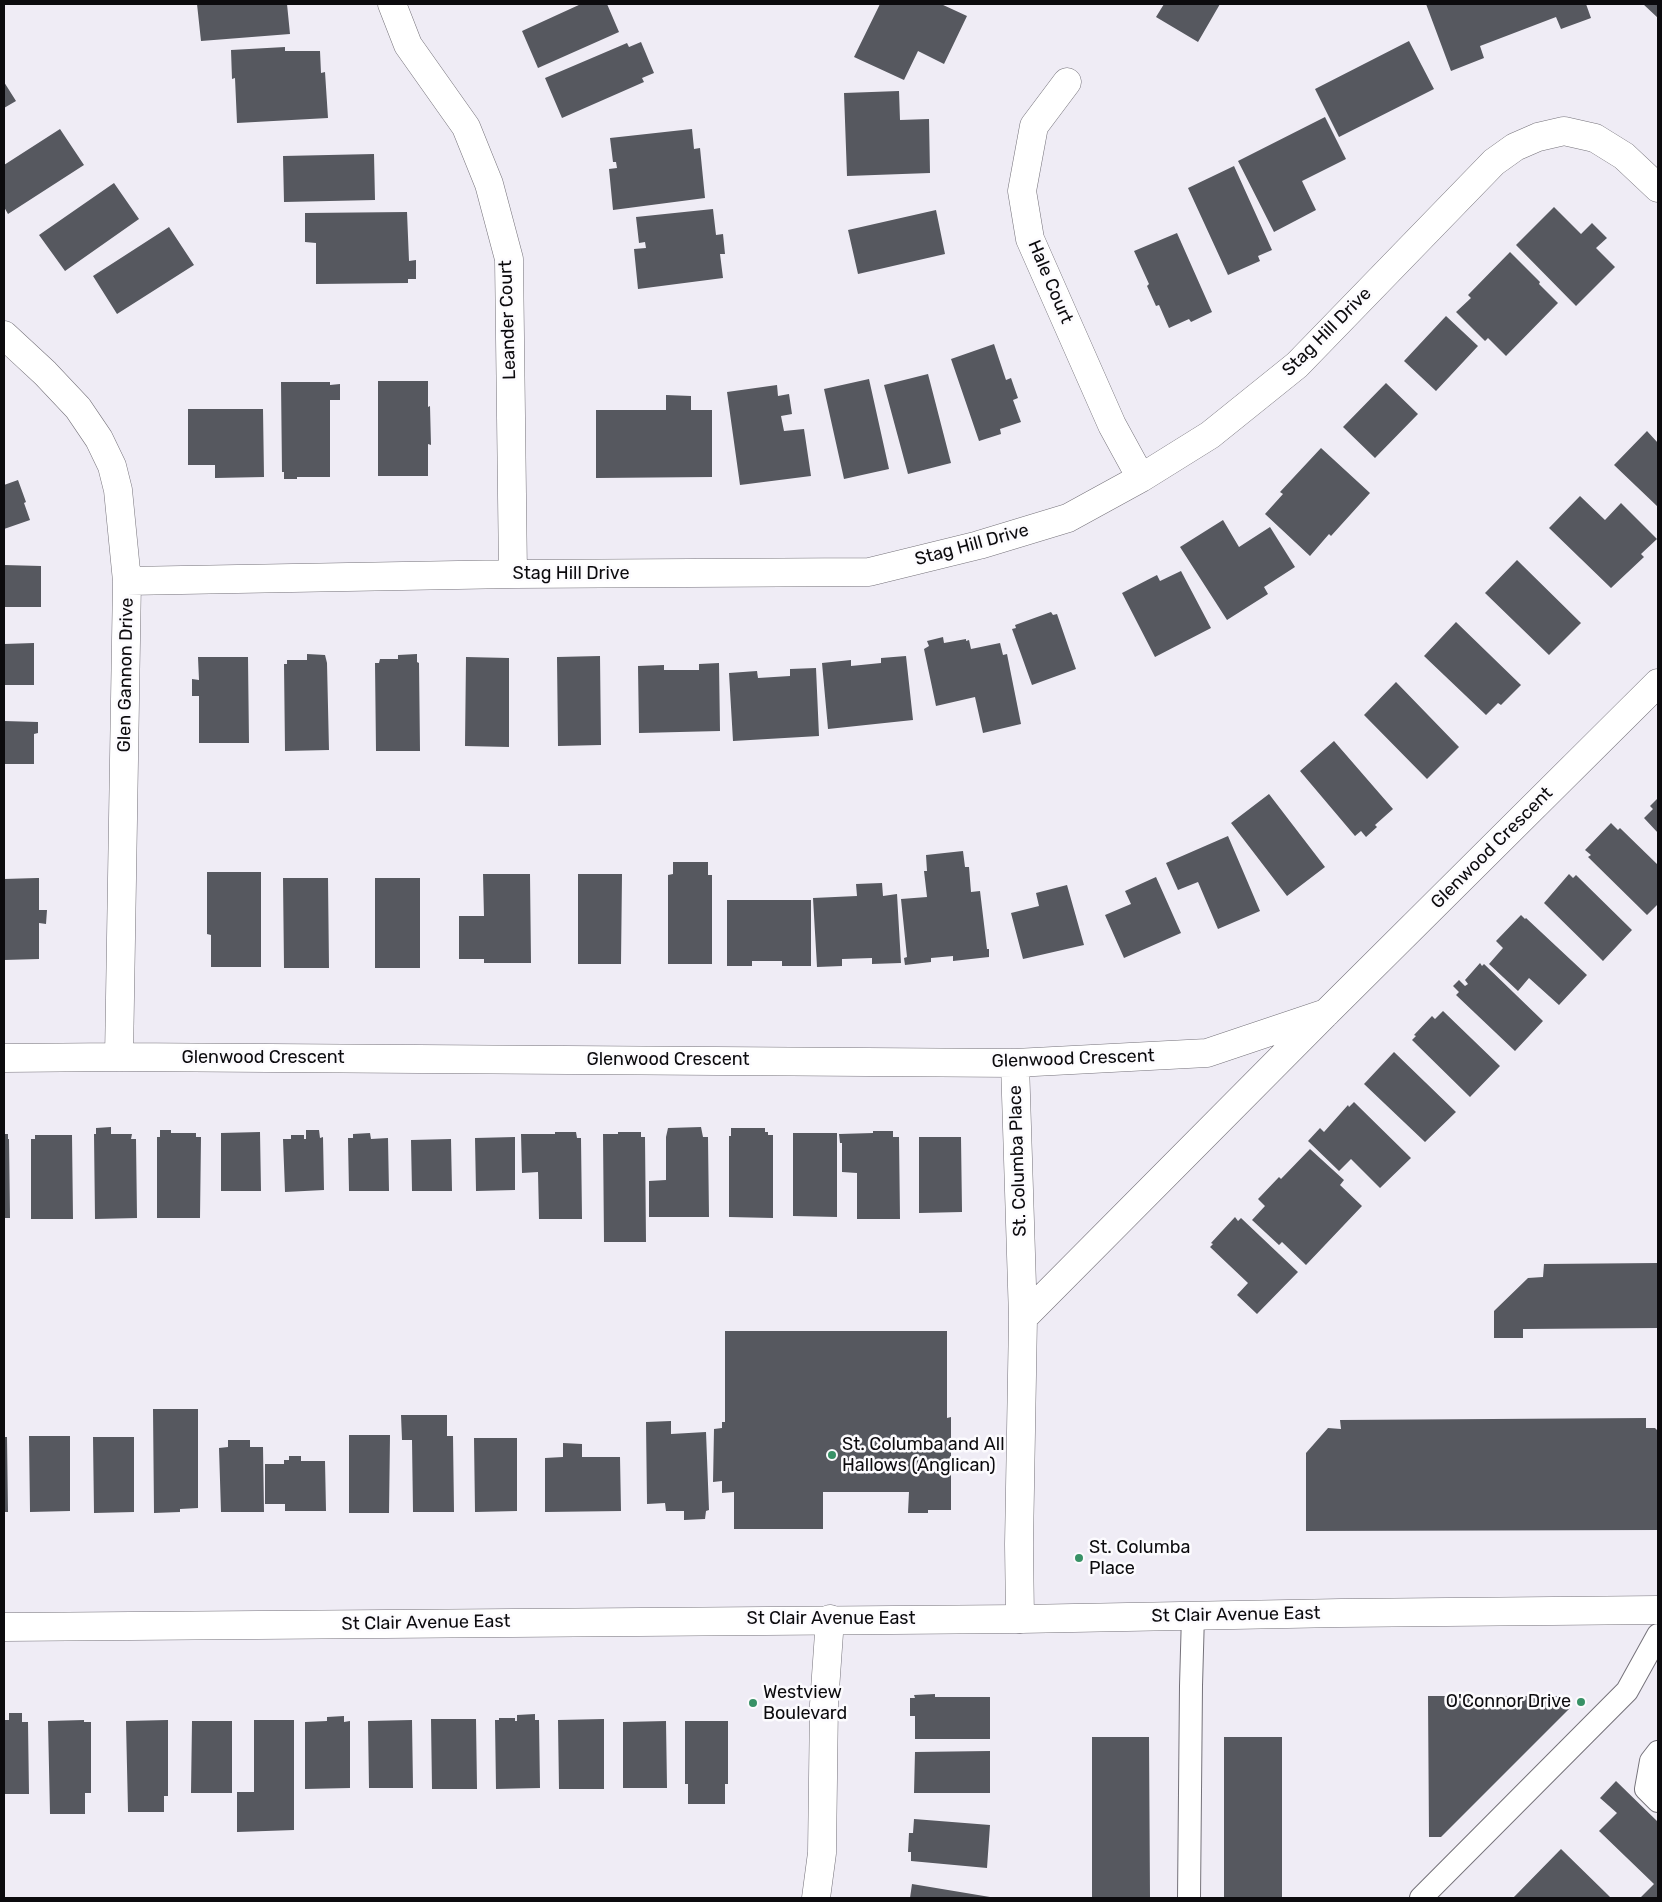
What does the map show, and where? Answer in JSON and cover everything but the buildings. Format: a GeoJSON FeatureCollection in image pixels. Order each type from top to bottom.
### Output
{"type":"FeatureCollection","features":[{"type":"Feature","properties":{"kind":"street","name":"Leander Court"},"geometry":{"type":"LineString","coordinates":[[392,4],[408,45],[466,127],[489,184],[509,259],[512,574]]}},
{"type":"Feature","properties":{"kind":"street","name":"Hale Court"},"geometry":{"type":"LineString","coordinates":[[1067,82],[1034,126],[1022,191],[1030,239],[1112,425],[1141,478]]}},
{"type":"Feature","properties":{"kind":"street","name":"Stag Hill Drive"},"geometry":{"type":"LineString","coordinates":[[127,581],[512,574],[868,572],[979,545],[1068,518],[1141,478],[1210,435],[1297,365],[1494,162],[1514,147],[1564,131],[1595,138],[1624,156],[1658,188]]}},
{"type":"Feature","properties":{"kind":"street","name":"Glen Gannon Drive"},"geometry":{"type":"LineString","coordinates":[[4,335],[45,373],[78,408],[98,439],[112,466],[118,490],[127,581],[119,1056]]}},
{"type":"Feature","properties":{"kind":"street","name":"Glenwood Crescent"},"geometry":{"type":"LineString","coordinates":[[1023,1318],[1658,683]]}},
{"type":"Feature","properties":{"kind":"street","name":"Glenwood Crescent"},"geometry":{"type":"LineString","coordinates":[[4,1058],[119,1056],[1015,1063],[1208,1053],[1326,1013]]}},
{"type":"Feature","properties":{"kind":"street","name":"St. Columba Place"},"geometry":{"type":"LineString","coordinates":[[1015,1063],[1023,1318],[1019,1544],[1020,1618]]}},
{"type":"Feature","properties":{"kind":"street","name":"St Clair Avenue East"},"geometry":{"type":"LineString","coordinates":[[4,1627],[1658,1610]]}},
{"type":"Feature","properties":{"kind":"street"},"geometry":{"type":"LineString","coordinates":[[816,1898],[822,1853],[824,1704],[830,1619]]}},
{"type":"Feature","properties":{"kind":"lane"},"geometry":{"type":"LineString","coordinates":[[1189,1898],[1193,1615]]}},
{"type":"Feature","properties":{"kind":"lane"},"geometry":{"type":"LineString","coordinates":[[1421,1898],[1627,1691],[1658,1634]]}},
{"type":"Feature","properties":{"kind":"lane"},"geometry":{"type":"LineString","coordinates":[[1658,1752],[1651,1761],[1646,1789],[1658,1801]]}},
{"type":"Feature","properties":{"kind":"place","name":"St. Columba and All Hallows (Anglican)"},"geometry":{"type":"Point","coordinates":[832,1455]}},
{"type":"Feature","properties":{"kind":"place","name":"St. Columba Place"},"geometry":{"type":"Point","coordinates":[1079,1558]}},
{"type":"Feature","properties":{"kind":"place","name":"O'Connor Drive"},"geometry":{"type":"Point","coordinates":[1581,1702]}},
{"type":"Feature","properties":{"kind":"place","name":"Westview Boulevard"},"geometry":{"type":"Point","coordinates":[753,1703]}}]}
